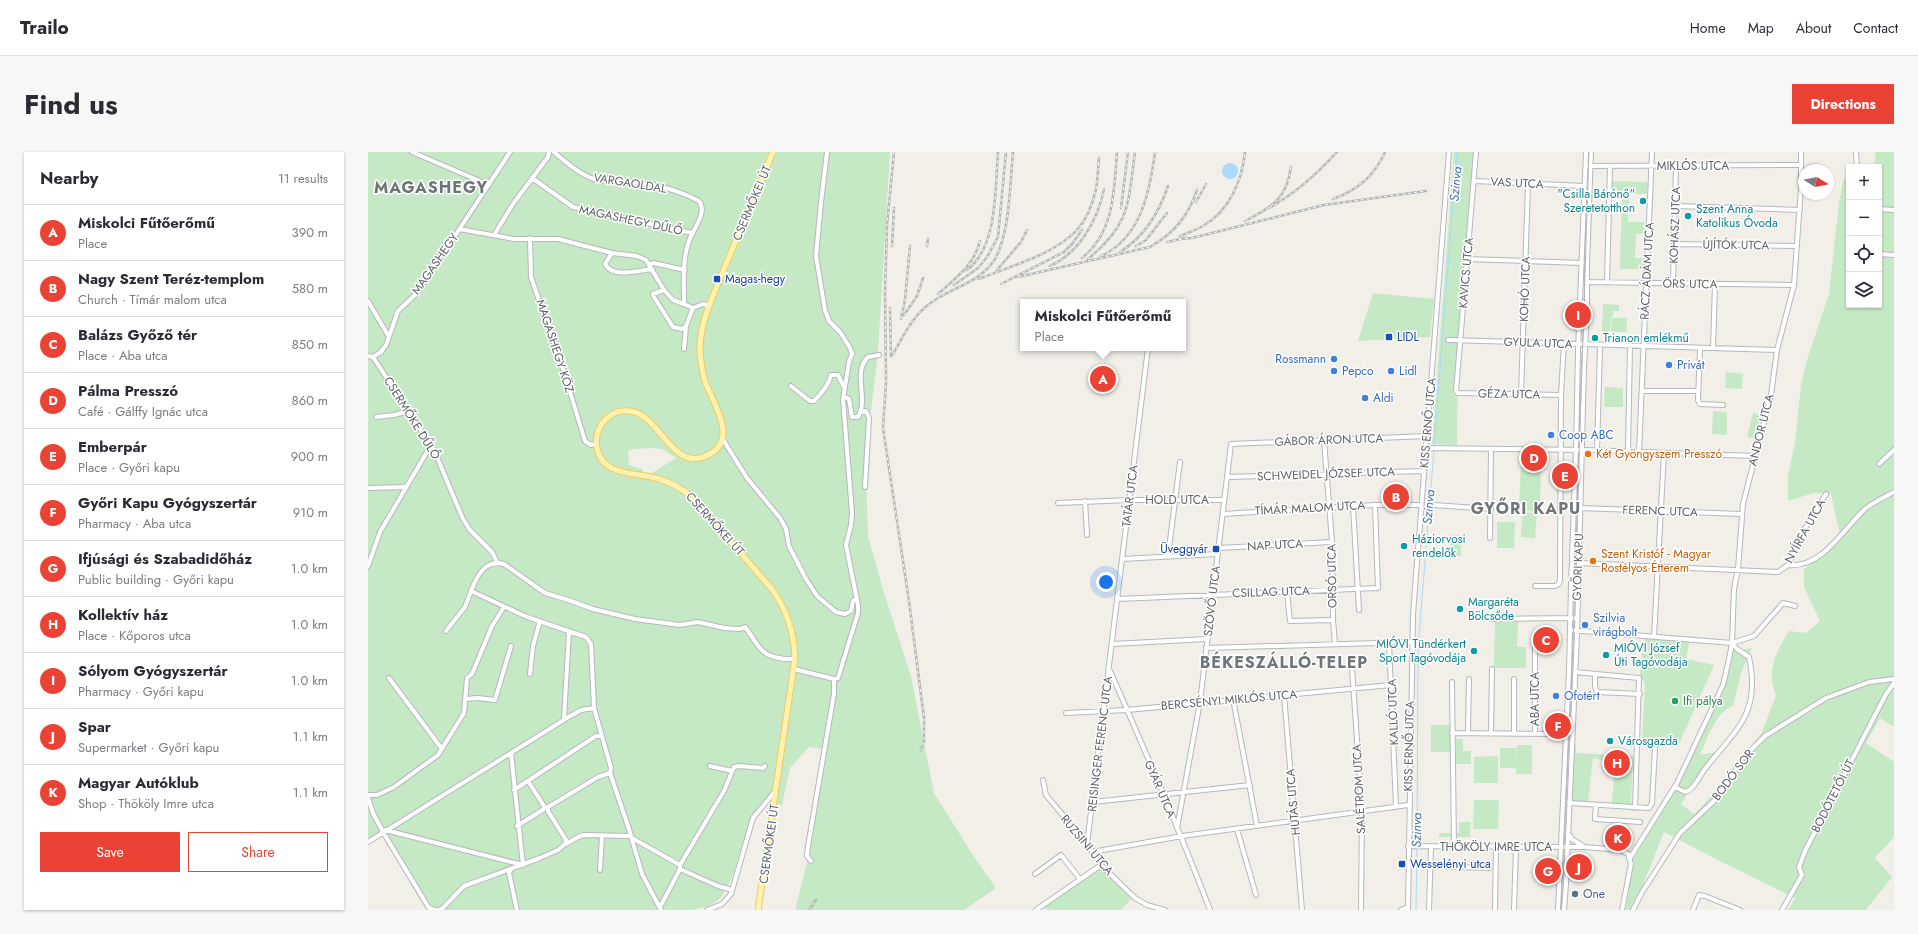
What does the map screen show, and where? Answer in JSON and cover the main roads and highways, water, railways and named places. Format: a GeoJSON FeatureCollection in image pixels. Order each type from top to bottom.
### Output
{"type":"FeatureCollection","features":[{"type":"Feature","properties":{"kind":"main road","name":"CSERMŐKEI ÚT"},"geometry":{"type":"LineString","coordinates":[[758,910],[794,669],[795,658],[791,625],[782,603],[701,506],[689,494],[672,484],[652,477],[615,470],[602,460],[598,453],[596,444],[599,429],[604,421],[612,414],[628,410],[643,415],[672,448],[685,456],[696,458],[709,455],[717,448],[724,431],[722,422],[705,381],[700,354],[701,332],[709,306],[773,152]]}},
{"type":"Feature","properties":{"kind":"water"},"geometry":{"type":"Polygon","coordinates":[[[1227,163],[1233,163],[1238,168],[1236,177],[1233,179],[1227,179],[1222,174],[1222,168],[1227,163]]]}},
{"type":"Feature","properties":{"kind":"waterway","name":"Szinva"},"geometry":{"type":"LineString","coordinates":[[1434,446],[1457,152]]}},
{"type":"Feature","properties":{"kind":"waterway","name":"Szinva"},"geometry":{"type":"LineString","coordinates":[[1417,844],[1418,648],[1434,450]]}},
{"type":"Feature","properties":{"kind":"waterway","name":"Szinva"},"geometry":{"type":"LineString","coordinates":[[1416,910],[1417,847]]}},
{"type":"Feature","properties":{"kind":"tram line"},"geometry":{"type":"LineString","coordinates":[[1561,910],[1572,672],[1589,152]]}},
{"type":"Feature","properties":{"kind":"railway"},"geometry":{"type":"LineString","coordinates":[[894,152],[887,225],[885,292],[886,383],[883,428],[909,601],[924,718],[924,741],[921,750]]}},
{"type":"Feature","properties":{"kind":"railway"},"geometry":{"type":"LineString","coordinates":[[967,270],[977,260],[990,232],[995,199],[998,152]]}},
{"type":"Feature","properties":{"kind":"railway"},"geometry":{"type":"LineString","coordinates":[[954,285],[978,268],[987,257],[998,237],[1006,152]]}},
{"type":"Feature","properties":{"kind":"railway"},"geometry":{"type":"LineString","coordinates":[[893,354],[908,328],[922,310],[936,299],[979,276],[993,262],[999,252],[1006,225],[1013,152]]}},
{"type":"Feature","properties":{"kind":"railway"},"geometry":{"type":"LineString","coordinates":[[1082,258],[1101,236],[1107,223],[1111,209],[1115,181],[1117,152]]}},
{"type":"Feature","properties":{"kind":"railway"},"geometry":{"type":"LineString","coordinates":[[1121,208],[1128,152]]}},
{"type":"Feature","properties":{"kind":"railway"},"geometry":{"type":"LineString","coordinates":[[1088,259],[1112,235],[1125,212],[1131,185],[1135,152]]}},
{"type":"Feature","properties":{"kind":"railway"},"geometry":{"type":"LineString","coordinates":[[1101,256],[1115,248],[1126,238],[1141,212],[1150,182],[1155,152]]}},
{"type":"Feature","properties":{"kind":"railway"},"geometry":{"type":"LineString","coordinates":[[1180,236],[1212,220],[1227,204],[1233,195],[1241,174],[1245,152]]}},
{"type":"Feature","properties":{"kind":"railway"},"geometry":{"type":"LineString","coordinates":[[1269,208],[1305,183],[1337,152]]}},
{"type":"Feature","properties":{"kind":"railway"},"geometry":{"type":"LineString","coordinates":[[1333,199],[1349,192],[1364,181],[1376,168],[1385,152]]}},
{"type":"Feature","properties":{"kind":"railway"},"geometry":{"type":"LineString","coordinates":[[979,279],[1044,253],[1067,239],[1081,226],[1089,211],[1097,185],[1099,158]]}},
{"type":"Feature","properties":{"kind":"railway"},"geometry":{"type":"LineString","coordinates":[[1245,221],[1277,201],[1286,187],[1291,167]]}},
{"type":"Feature","properties":{"kind":"railway"},"geometry":{"type":"LineString","coordinates":[[1196,202],[1206,184]]}},
{"type":"Feature","properties":{"kind":"railway"},"geometry":{"type":"LineString","coordinates":[[1120,252],[1129,246],[1150,224],[1160,206],[1168,186]]}},
{"type":"Feature","properties":{"kind":"railway"},"geometry":{"type":"LineString","coordinates":[[1050,266],[1070,253],[1086,234],[1097,212],[1104,189]]}},
{"type":"Feature","properties":{"kind":"railway"},"geometry":{"type":"LineString","coordinates":[[1018,277],[1150,247],[1159,242],[1173,230],[1185,216],[1197,190]]}},
{"type":"Feature","properties":{"kind":"railway"},"geometry":{"type":"LineString","coordinates":[[1179,239],[1192,238],[1324,205],[1426,191]]}},
{"type":"Feature","properties":{"kind":"railway"},"geometry":{"type":"LineString","coordinates":[[892,246],[894,208]]}},
{"type":"Feature","properties":{"kind":"railway"},"geometry":{"type":"LineString","coordinates":[[1136,246],[1146,240],[1167,213]]}},
{"type":"Feature","properties":{"kind":"railway"},"geometry":{"type":"LineString","coordinates":[[997,270],[1021,242],[1027,230]]}},
{"type":"Feature","properties":{"kind":"railway"},"geometry":{"type":"LineString","coordinates":[[1001,284],[1064,252],[1082,230]]}},
{"type":"Feature","properties":{"kind":"railway"},"geometry":{"type":"LineString","coordinates":[[1167,242],[1184,238]]}},
{"type":"Feature","properties":{"kind":"railway"},"geometry":{"type":"LineString","coordinates":[[927,246],[928,239]]}},
{"type":"Feature","properties":{"kind":"railway"},"geometry":{"type":"LineString","coordinates":[[938,294],[969,264],[974,257],[980,241]]}},
{"type":"Feature","properties":{"kind":"railway"},"geometry":{"type":"LineString","coordinates":[[901,319],[905,300],[910,246]]}},
{"type":"Feature","properties":{"kind":"railway"},"geometry":{"type":"LineString","coordinates":[[904,315],[917,296],[923,278]]}},
{"type":"Feature","properties":{"kind":"railway"},"geometry":{"type":"LineString","coordinates":[[890,308],[891,356]]}},
{"type":"Feature","properties":{"kind":"railway"},"geometry":{"type":"LineString","coordinates":[[809,910],[816,900]]}},
{"type":"Feature","properties":{"kind":"place","name":"\"Csilla Bárónő\" Szeretetotthon"},"geometry":{"type":"Point","coordinates":[1643,201]}},
{"type":"Feature","properties":{"kind":"place","name":"Szent Anna Katolikus Óvoda"},"geometry":{"type":"Point","coordinates":[1688,216]}},
{"type":"Feature","properties":{"kind":"place","name":"Magas-hegy"},"geometry":{"type":"Point","coordinates":[717,279]}},
{"type":"Feature","properties":{"kind":"place","name":"Sólyom Gyógyszertár"},"geometry":{"type":"Point","coordinates":[1578,315]}},
{"type":"Feature","properties":{"kind":"place","name":"LIDL"},"geometry":{"type":"Point","coordinates":[1389,337]}},
{"type":"Feature","properties":{"kind":"place","name":"Trianon emlékmű"},"geometry":{"type":"Point","coordinates":[1595,338]}},
{"type":"Feature","properties":{"kind":"place","name":"Rossmann"},"geometry":{"type":"Point","coordinates":[1334,359]}},
{"type":"Feature","properties":{"kind":"place","name":"Privát"},"geometry":{"type":"Point","coordinates":[1669,365]}},
{"type":"Feature","properties":{"kind":"place","name":"Pepco"},"geometry":{"type":"Point","coordinates":[1334,371]}},
{"type":"Feature","properties":{"kind":"place","name":"Lidl"},"geometry":{"type":"Point","coordinates":[1391,371]}},
{"type":"Feature","properties":{"kind":"place","name":"Miskolci Fűtőerőmű"},"geometry":{"type":"Point","coordinates":[1103,379]}},
{"type":"Feature","properties":{"kind":"place","name":"Aldi"},"geometry":{"type":"Point","coordinates":[1365,398]}},
{"type":"Feature","properties":{"kind":"place","name":"Coop ABC"},"geometry":{"type":"Point","coordinates":[1551,435]}},
{"type":"Feature","properties":{"kind":"place","name":"Két Gyöngyszem Presszó"},"geometry":{"type":"Point","coordinates":[1588,454]}},
{"type":"Feature","properties":{"kind":"place","name":"Pálma Presszó"},"geometry":{"type":"Point","coordinates":[1534,458]}},
{"type":"Feature","properties":{"kind":"place","name":"Emberpár"},"geometry":{"type":"Point","coordinates":[1565,476]}},
{"type":"Feature","properties":{"kind":"place","name":"Nagy Szent Teréz-templom"},"geometry":{"type":"Point","coordinates":[1396,497]}},
{"type":"Feature","properties":{"kind":"place","name":"Háziorvosi rendelők"},"geometry":{"type":"Point","coordinates":[1404,546]}},
{"type":"Feature","properties":{"kind":"place","name":"Üveggyár"},"geometry":{"type":"Point","coordinates":[1216,549]}},
{"type":"Feature","properties":{"kind":"place","name":"Szent Kristóf - Magyar Rostélyos Étterem"},"geometry":{"type":"Point","coordinates":[1593,561]}},
{"type":"Feature","properties":{"kind":"place","name":"Margaréta Bölcsőde"},"geometry":{"type":"Point","coordinates":[1460,609]}},
{"type":"Feature","properties":{"kind":"place","name":"Szilvia virágbolt"},"geometry":{"type":"Point","coordinates":[1585,625]}},
{"type":"Feature","properties":{"kind":"place","name":"Balázs Győző tér"},"geometry":{"type":"Point","coordinates":[1546,640]}},
{"type":"Feature","properties":{"kind":"place","name":"MIÓVI Tündérkert Sport Tagóvodája"},"geometry":{"type":"Point","coordinates":[1474,651]}},
{"type":"Feature","properties":{"kind":"place","name":"MIÓVI József Úti Tagóvodája"},"geometry":{"type":"Point","coordinates":[1606,655]}},
{"type":"Feature","properties":{"kind":"place","name":"Ofotért"},"geometry":{"type":"Point","coordinates":[1556,696]}},
{"type":"Feature","properties":{"kind":"place","name":"Ifi pálya"},"geometry":{"type":"Point","coordinates":[1675,701]}},
{"type":"Feature","properties":{"kind":"place","name":"Győri Kapu Gyógyszertár"},"geometry":{"type":"Point","coordinates":[1558,726]}},
{"type":"Feature","properties":{"kind":"place","name":"Városgazda"},"geometry":{"type":"Point","coordinates":[1610,741]}},
{"type":"Feature","properties":{"kind":"place","name":"Kollektív ház"},"geometry":{"type":"Point","coordinates":[1617,763]}},
{"type":"Feature","properties":{"kind":"place","name":"Magyar Autóklub"},"geometry":{"type":"Point","coordinates":[1618,838]}},
{"type":"Feature","properties":{"kind":"place","name":"Wesselényi utca"},"geometry":{"type":"Point","coordinates":[1402,864]}},
{"type":"Feature","properties":{"kind":"place","name":"Spar"},"geometry":{"type":"Point","coordinates":[1579,867]}},
{"type":"Feature","properties":{"kind":"place","name":"Ifjúsági és Szabadidőház"},"geometry":{"type":"Point","coordinates":[1548,871]}},
{"type":"Feature","properties":{"kind":"place","name":"One"},"geometry":{"type":"Point","coordinates":[1575,894]}},
{"type":"Feature","properties":{"kind":"district","name":"MAGASHEGY"},"geometry":{"type":"Point","coordinates":[431,187]}},
{"type":"Feature","properties":{"kind":"district","name":"GYŐRI KAPU"},"geometry":{"type":"Point","coordinates":[1526,508]}},
{"type":"Feature","properties":{"kind":"district","name":"BÉKESZÁLLÓ-TELEP"},"geometry":{"type":"Point","coordinates":[1284,662]}}]}
